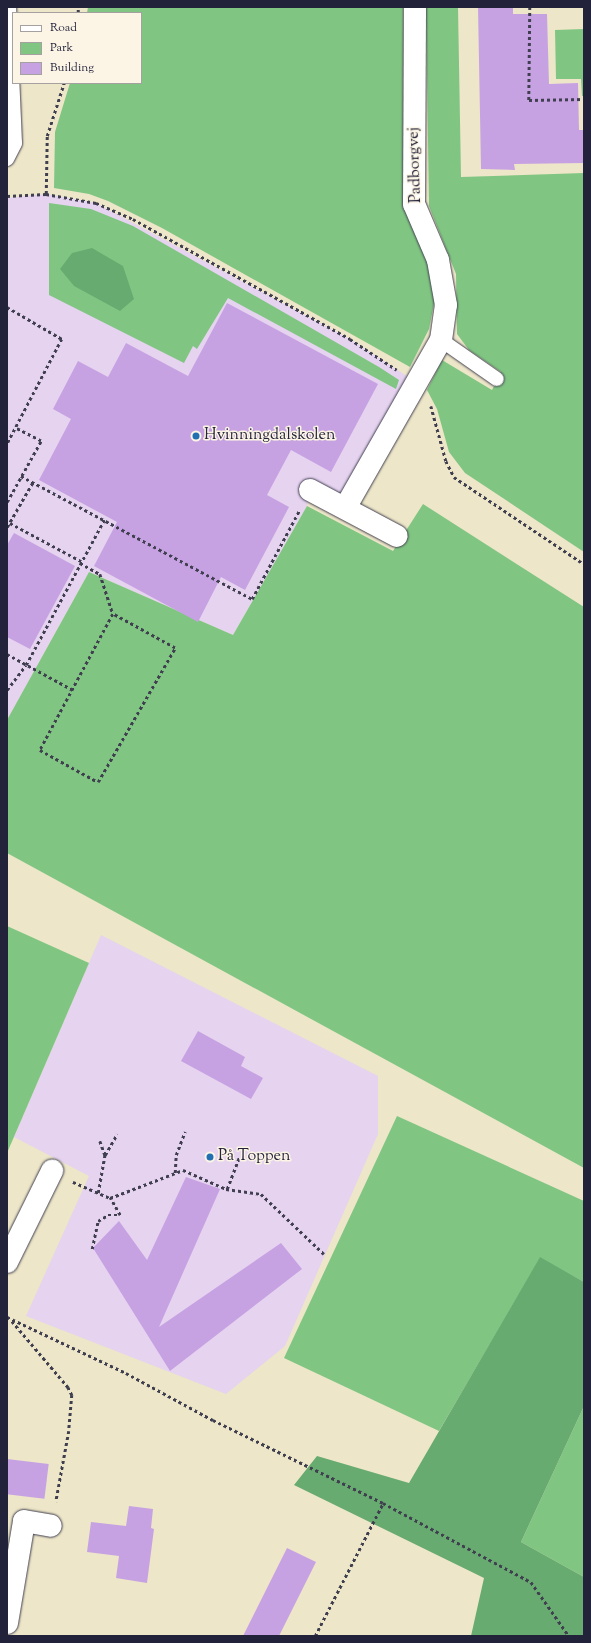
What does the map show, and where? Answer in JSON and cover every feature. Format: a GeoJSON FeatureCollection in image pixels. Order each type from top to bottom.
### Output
{"type":"FeatureCollection","features":[{"type":"Feature","properties":{"kind":"street","name":"Padborgvej"},"geometry":{"type":"LineString","coordinates":[[345,508],[441,340],[446,305],[438,260],[414,204],[415,7]]}},
{"type":"Feature","properties":{"kind":"street"},"geometry":{"type":"LineString","coordinates":[[310,490],[397,536]]}},
{"type":"Feature","properties":{"kind":"street"},"geometry":{"type":"LineString","coordinates":[[7,1262],[52,1171]]}},
{"type":"Feature","properties":{"kind":"street"},"geometry":{"type":"LineString","coordinates":[[7,1623],[24,1522],[51,1526]]}},
{"type":"Feature","properties":{"kind":"lane"},"geometry":{"type":"LineString","coordinates":[[9,7],[12,66]]}},
{"type":"Feature","properties":{"kind":"lane"},"geometry":{"type":"LineString","coordinates":[[7,159],[16,144],[13,84]]}},
{"type":"Feature","properties":{"kind":"lane"},"geometry":{"type":"LineString","coordinates":[[441,340],[497,379]]}},
{"type":"Feature","properties":{"kind":"path"},"geometry":{"type":"LineString","coordinates":[[530,7],[529,100],[584,99]]}},
{"type":"Feature","properties":{"kind":"path"},"geometry":{"type":"LineString","coordinates":[[46,194],[47,136],[64,84]]}},
{"type":"Feature","properties":{"kind":"path"},"geometry":{"type":"LineString","coordinates":[[7,196],[46,194],[96,203],[133,219],[350,339],[416,382],[434,412],[446,461],[454,477],[584,564]]}},
{"type":"Feature","properties":{"kind":"path"},"geometry":{"type":"LineString","coordinates":[[7,307],[62,339],[14,427],[7,444]]}},
{"type":"Feature","properties":{"kind":"path"},"geometry":{"type":"LineString","coordinates":[[7,502],[41,441],[14,427]]}},
{"type":"Feature","properties":{"kind":"path"},"geometry":{"type":"LineString","coordinates":[[22,476],[252,599],[310,490]]}},
{"type":"Feature","properties":{"kind":"path"},"geometry":{"type":"LineString","coordinates":[[7,527],[33,482]]}},
{"type":"Feature","properties":{"kind":"path"},"geometry":{"type":"LineString","coordinates":[[7,690],[26,665],[104,520]]}},
{"type":"Feature","properties":{"kind":"path"},"geometry":{"type":"LineString","coordinates":[[10,523],[100,574],[113,614],[175,648],[98,782],[40,750],[113,614]]}},
{"type":"Feature","properties":{"kind":"path"},"geometry":{"type":"LineString","coordinates":[[7,654],[73,690]]}},
{"type":"Feature","properties":{"kind":"path"},"geometry":{"type":"LineString","coordinates":[[175,1173],[176,1155],[185,1132]]}},
{"type":"Feature","properties":{"kind":"path"},"geometry":{"type":"LineString","coordinates":[[98,1193],[105,1155],[117,1134]]}},
{"type":"Feature","properties":{"kind":"path"},"geometry":{"type":"LineString","coordinates":[[100,1141],[105,1155]]}},
{"type":"Feature","properties":{"kind":"path"},"geometry":{"type":"LineString","coordinates":[[227,1189],[239,1157]]}},
{"type":"Feature","properties":{"kind":"path"},"geometry":{"type":"LineString","coordinates":[[110,1198],[183,1170],[227,1189],[261,1194],[324,1254]]}},
{"type":"Feature","properties":{"kind":"path"},"geometry":{"type":"LineString","coordinates":[[52,1171],[110,1198],[120,1215],[108,1215],[98,1221],[92,1249]]}},
{"type":"Feature","properties":{"kind":"path"},"geometry":{"type":"LineString","coordinates":[[7,1317],[126,1373],[213,1420],[384,1503],[531,1582],[569,1636]]}},
{"type":"Feature","properties":{"kind":"path"},"geometry":{"type":"LineString","coordinates":[[11,1319],[72,1395],[69,1431],[51,1526]]}},
{"type":"Feature","properties":{"kind":"path"},"geometry":{"type":"LineString","coordinates":[[315,1636],[384,1503]]}},
{"type":"Feature","properties":{"kind":"shaded area","name":"Hvinningdalskolen"},"geometry":{"type":"Polygon","coordinates":[[[46,194],[96,203],[350,339],[416,382],[345,508],[310,490],[307,506],[233,635],[89,572],[7,720],[7,198],[46,194]]]}},
{"type":"Feature","properties":{"kind":"shaded area","name":"På Toppen"},"geometry":{"type":"Polygon","coordinates":[[[101,935],[378,1076],[378,1134],[285,1346],[226,1394],[26,1316],[89,1176],[14,1137],[101,935]]]}},
{"type":"Feature","properties":{"kind":"green space"},"geometry":{"type":"Polygon","coordinates":[[[88,7],[403,7],[403,181],[409,220],[433,271],[435,298],[429,329],[410,367],[162,228],[108,201],[89,194],[54,188],[55,132],[70,84],[142,84],[142,12],[87,12],[88,7]]]}},
{"type":"Feature","properties":{"kind":"green space"},"geometry":{"type":"Polygon","coordinates":[[[426,7],[458,7],[461,177],[584,173],[584,552],[465,473],[449,452],[437,409],[427,390],[442,360],[492,390],[501,372],[469,350],[457,334],[456,274],[429,206],[426,7]]]}},
{"type":"Feature","properties":{"kind":"green space"},"geometry":{"type":"Polygon","coordinates":[[[584,29],[584,96],[582,96],[581,79],[556,79],[555,30],[584,29]]]}},
{"type":"Feature","properties":{"kind":"green space"},"geometry":{"type":"Polygon","coordinates":[[[49,203],[91,209],[133,226],[379,367],[399,380],[396,389],[228,298],[197,349],[193,346],[184,363],[49,295],[49,203]]]}},
{"type":"Feature","properties":{"kind":"green space"},"geometry":{"type":"Polygon","coordinates":[[[92,248],[123,266],[134,299],[120,311],[74,286],[60,269],[72,253],[92,248]]]}},
{"type":"Feature","properties":{"kind":"green space"},"geometry":{"type":"Polygon","coordinates":[[[423,504],[584,607],[584,1168],[7,853],[7,720],[89,572],[233,635],[307,506],[393,551],[423,504]]]}},
{"type":"Feature","properties":{"kind":"green space"},"geometry":{"type":"Polygon","coordinates":[[[7,926],[89,963],[7,1153],[7,926]]]}},
{"type":"Feature","properties":{"kind":"green space"},"geometry":{"type":"Polygon","coordinates":[[[397,1116],[584,1201],[584,1282],[540,1258],[439,1431],[284,1358],[397,1116]]]}},
{"type":"Feature","properties":{"kind":"green space"},"geometry":{"type":"Polygon","coordinates":[[[540,1257],[584,1282],[584,1406],[521,1542],[584,1577],[584,1636],[471,1636],[484,1578],[294,1485],[317,1456],[409,1483],[540,1257]]]}},
{"type":"Feature","properties":{"kind":"green space"},"geometry":{"type":"Polygon","coordinates":[[[584,1406],[584,1577],[521,1542],[584,1406]]]}},
{"type":"Feature","properties":{"kind":"building"},"geometry":{"type":"Polygon","coordinates":[[[478,7],[513,7],[513,14],[547,14],[549,84],[578,83],[579,130],[584,130],[584,163],[514,164],[515,170],[481,169],[478,7]]]}},
{"type":"Feature","properties":{"kind":"building"},"geometry":{"type":"Polygon","coordinates":[[[227,303],[378,384],[331,472],[291,450],[267,495],[289,507],[245,590],[221,577],[198,622],[94,566],[117,522],[39,480],[71,419],[53,409],[78,361],[108,377],[126,343],[188,376],[227,303]]]}},
{"type":"Feature","properties":{"kind":"building"},"geometry":{"type":"Polygon","coordinates":[[[14,533],[75,566],[30,649],[7,637],[7,545],[14,533]]]}},
{"type":"Feature","properties":{"kind":"building"},"geometry":{"type":"Polygon","coordinates":[[[198,1031],[245,1057],[241,1066],[263,1078],[251,1099],[181,1061],[198,1031]]]}},
{"type":"Feature","properties":{"kind":"building"},"geometry":{"type":"Polygon","coordinates":[[[186,1177],[220,1189],[159,1327],[281,1243],[302,1269],[170,1371],[93,1248],[119,1221],[147,1260],[186,1177]]]}},
{"type":"Feature","properties":{"kind":"building"},"geometry":{"type":"Polygon","coordinates":[[[7,1459],[49,1464],[44,1499],[7,1494],[7,1459]]]}},
{"type":"Feature","properties":{"kind":"building"},"geometry":{"type":"Polygon","coordinates":[[[129,1506],[153,1509],[151,1528],[154,1529],[147,1583],[116,1578],[119,1556],[87,1552],[91,1522],[126,1526],[129,1506]]]}},
{"type":"Feature","properties":{"kind":"building"},"geometry":{"type":"Polygon","coordinates":[[[287,1548],[316,1562],[279,1636],[243,1636],[287,1548]]]}},
{"type":"Feature","properties":{"kind":"place","name":"Hvinningdalskolen"},"geometry":{"type":"Point","coordinates":[196,436]}},
{"type":"Feature","properties":{"kind":"place","name":"På Toppen"},"geometry":{"type":"Point","coordinates":[210,1157]}}]}
